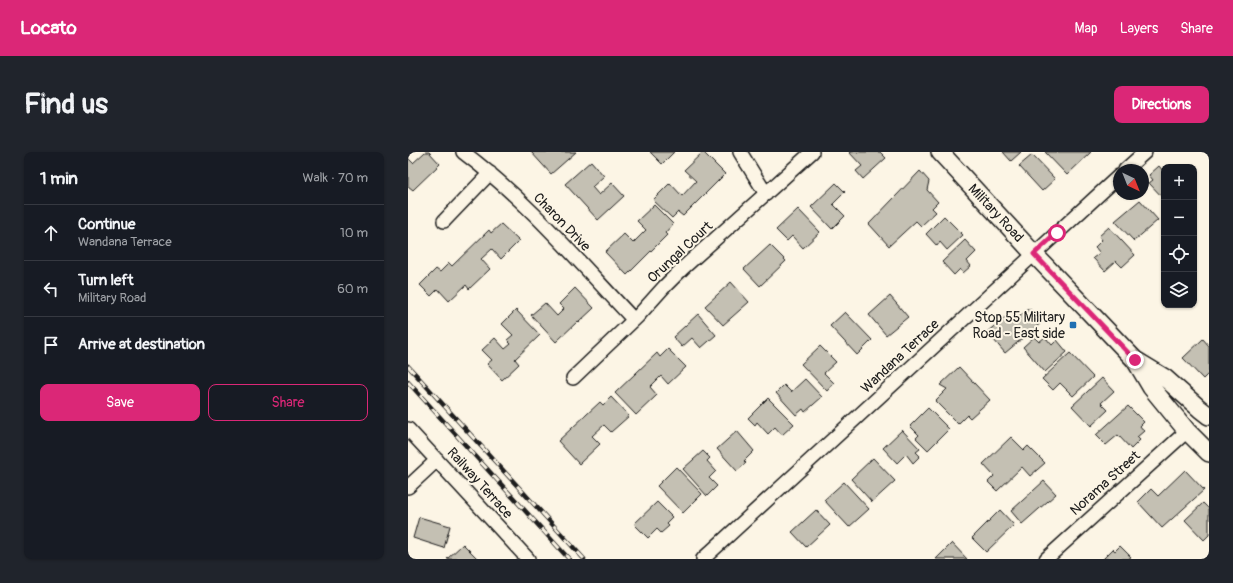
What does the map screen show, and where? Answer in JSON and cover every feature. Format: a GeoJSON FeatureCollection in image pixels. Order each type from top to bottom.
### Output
{"type":"FeatureCollection","features":[{"type":"Feature","properties":{"kind":"street","name":"Charon Drive"},"geometry":{"type":"LineString","coordinates":[[463,152],[490,173],[535,216],[634,320]]}},
{"type":"Feature","properties":{"kind":"street"},"geometry":{"type":"LineString","coordinates":[[740,152],[766,194]]}},
{"type":"Feature","properties":{"kind":"street","name":"Orungal Court"},"geometry":{"type":"LineString","coordinates":[[573,378],[634,320],[683,268],[812,152]]}},
{"type":"Feature","properties":{"kind":"street","name":"Military Road"},"geometry":{"type":"LineString","coordinates":[[940,152],[1135,360],[1151,387],[1187,431],[1209,453]]}},
{"type":"Feature","properties":{"kind":"street"},"geometry":{"type":"LineString","coordinates":[[1132,164],[1145,152]]}},
{"type":"Feature","properties":{"kind":"street"},"geometry":{"type":"LineString","coordinates":[[444,221],[490,173]]}},
{"type":"Feature","properties":{"kind":"street","name":"Wandana Terrace"},"geometry":{"type":"LineString","coordinates":[[702,559],[1113,182]]}},
{"type":"Feature","properties":{"kind":"street","name":"Military Road"},"geometry":{"type":"LineString","coordinates":[[1135,360],[1165,378],[1209,416]]}},
{"type":"Feature","properties":{"kind":"street","name":"Railway Terrace"},"geometry":{"type":"LineString","coordinates":[[408,428],[528,559]]}},
{"type":"Feature","properties":{"kind":"street","name":"Norama Street"},"geometry":{"type":"LineString","coordinates":[[1046,559],[1187,431]]}},
{"type":"Feature","properties":{"kind":"street"},"geometry":{"type":"LineString","coordinates":[[408,487],[437,460]]}},
{"type":"Feature","properties":{"kind":"building"},"geometry":{"type":"Polygon","coordinates":[[[425,152],[429,152],[440,164],[413,190],[408,186],[408,158],[413,163],[425,152]]]}},
{"type":"Feature","properties":{"kind":"building"},"geometry":{"type":"Polygon","coordinates":[[[531,152],[576,152],[551,174],[531,152]]]}},
{"type":"Feature","properties":{"kind":"building"},"geometry":{"type":"Polygon","coordinates":[[[650,152],[674,152],[662,164],[650,152]]]}},
{"type":"Feature","properties":{"kind":"building"},"geometry":{"type":"Polygon","coordinates":[[[703,152],[725,174],[683,216],[678,212],[672,218],[653,200],[670,183],[682,196],[696,181],[684,170],[703,152]]]}},
{"type":"Feature","properties":{"kind":"building"},"geometry":{"type":"Polygon","coordinates":[[[849,152],[880,152],[886,158],[863,179],[856,171],[862,166],[849,152]]]}},
{"type":"Feature","properties":{"kind":"building"},"geometry":{"type":"Polygon","coordinates":[[[1003,152],[1021,152],[1011,161],[1003,152]]]}},
{"type":"Feature","properties":{"kind":"building"},"geometry":{"type":"Polygon","coordinates":[[[1045,152],[1091,152],[1067,175],[1045,152]]]}},
{"type":"Feature","properties":{"kind":"building"},"geometry":{"type":"Polygon","coordinates":[[[1032,155],[1055,179],[1042,191],[1019,166],[1032,155]]]}},
{"type":"Feature","properties":{"kind":"building"},"geometry":{"type":"Polygon","coordinates":[[[591,161],[604,176],[592,187],[599,195],[612,183],[624,196],[598,220],[565,184],[591,161]]]}},
{"type":"Feature","properties":{"kind":"building"},"geometry":{"type":"Polygon","coordinates":[[[1159,166],[1161,168],[1161,196],[1149,183],[1153,180],[1149,175],[1159,166]]]}},
{"type":"Feature","properties":{"kind":"building"},"geometry":{"type":"Polygon","coordinates":[[[920,171],[929,181],[927,190],[938,202],[932,208],[936,212],[921,226],[916,221],[889,246],[869,224],[920,171]]]}},
{"type":"Feature","properties":{"kind":"building"},"geometry":{"type":"Polygon","coordinates":[[[836,183],[845,192],[833,204],[845,216],[832,229],[811,207],[836,183]]]}},
{"type":"Feature","properties":{"kind":"building"},"geometry":{"type":"Polygon","coordinates":[[[1140,200],[1158,220],[1134,241],[1115,221],[1140,200]]]}},
{"type":"Feature","properties":{"kind":"building"},"geometry":{"type":"Polygon","coordinates":[[[654,205],[673,224],[665,233],[667,235],[627,275],[605,252],[624,234],[633,243],[646,230],[637,221],[654,205]]]}},
{"type":"Feature","properties":{"kind":"building"},"geometry":{"type":"Polygon","coordinates":[[[798,209],[820,232],[803,248],[792,236],[787,241],[776,230],[798,209]]]}},
{"type":"Feature","properties":{"kind":"building"},"geometry":{"type":"Polygon","coordinates":[[[944,216],[963,235],[947,250],[940,242],[937,246],[926,234],[944,216]]]}},
{"type":"Feature","properties":{"kind":"building"},"geometry":{"type":"Polygon","coordinates":[[[501,224],[519,241],[501,259],[492,249],[481,259],[490,269],[469,289],[466,285],[449,301],[438,289],[431,296],[420,285],[436,269],[440,272],[449,263],[452,266],[489,230],[491,233],[501,224]]]}},
{"type":"Feature","properties":{"kind":"building"},"geometry":{"type":"Polygon","coordinates":[[[1109,227],[1135,255],[1122,267],[1116,261],[1105,271],[1093,258],[1100,253],[1095,247],[1102,240],[1099,236],[1109,227]]]}},
{"type":"Feature","properties":{"kind":"building"},"geometry":{"type":"Polygon","coordinates":[[[965,240],[976,252],[967,261],[971,266],[963,273],[960,269],[954,275],[942,262],[965,240]]]}},
{"type":"Feature","properties":{"kind":"building"},"geometry":{"type":"Polygon","coordinates":[[[770,245],[786,261],[760,286],[744,269],[770,245]]]}},
{"type":"Feature","properties":{"kind":"building"},"geometry":{"type":"Polygon","coordinates":[[[731,282],[749,302],[723,325],[705,306],[731,282]]]}},
{"type":"Feature","properties":{"kind":"building"},"geometry":{"type":"Polygon","coordinates":[[[575,288],[594,308],[556,342],[531,315],[545,303],[557,316],[564,309],[559,304],[575,288]]]}},
{"type":"Feature","properties":{"kind":"building"},"geometry":{"type":"Polygon","coordinates":[[[890,296],[908,317],[886,335],[869,315],[890,296]]]}},
{"type":"Feature","properties":{"kind":"building"},"geometry":{"type":"Polygon","coordinates":[[[1029,308],[1042,322],[1005,353],[987,332],[1005,317],[1011,324],[1029,308]]]}},
{"type":"Feature","properties":{"kind":"building"},"geometry":{"type":"Polygon","coordinates":[[[516,310],[540,335],[515,359],[519,364],[502,380],[487,364],[492,360],[482,350],[495,338],[505,349],[511,344],[507,340],[513,335],[502,324],[516,310]]]}},
{"type":"Feature","properties":{"kind":"building"},"geometry":{"type":"Polygon","coordinates":[[[845,312],[872,340],[857,355],[830,326],[845,312]]]}},
{"type":"Feature","properties":{"kind":"building"},"geometry":{"type":"Polygon","coordinates":[[[698,314],[716,335],[701,348],[692,338],[682,347],[673,337],[698,314]]]}},
{"type":"Feature","properties":{"kind":"building"},"geometry":{"type":"Polygon","coordinates":[[[1034,337],[1039,342],[1045,337],[1052,345],[1057,340],[1067,352],[1045,372],[1023,347],[1034,337]]]}},
{"type":"Feature","properties":{"kind":"building"},"geometry":{"type":"Polygon","coordinates":[[[1203,339],[1209,346],[1209,373],[1203,379],[1183,358],[1203,339]]]}},
{"type":"Feature","properties":{"kind":"building"},"geometry":{"type":"Polygon","coordinates":[[[820,346],[836,362],[824,373],[834,383],[827,391],[801,364],[820,346]]]}},
{"type":"Feature","properties":{"kind":"building"},"geometry":{"type":"Polygon","coordinates":[[[668,349],[686,367],[668,384],[661,376],[650,387],[657,395],[636,415],[615,393],[657,353],[660,357],[668,349]]]}},
{"type":"Feature","properties":{"kind":"building"},"geometry":{"type":"Polygon","coordinates":[[[1070,353],[1093,377],[1073,396],[1060,383],[1053,390],[1042,379],[1070,353]]]}},
{"type":"Feature","properties":{"kind":"building"},"geometry":{"type":"Polygon","coordinates":[[[959,367],[990,400],[970,418],[967,415],[958,424],[935,401],[947,389],[940,385],[959,367]]]}},
{"type":"Feature","properties":{"kind":"building"},"geometry":{"type":"Polygon","coordinates":[[[1102,378],[1114,391],[1101,403],[1108,410],[1091,426],[1072,406],[1102,378]]]}},
{"type":"Feature","properties":{"kind":"building"},"geometry":{"type":"Polygon","coordinates":[[[805,379],[822,397],[805,412],[803,409],[796,415],[776,393],[784,385],[791,392],[805,379]]]}},
{"type":"Feature","properties":{"kind":"building"},"geometry":{"type":"Polygon","coordinates":[[[611,397],[629,416],[611,432],[604,425],[592,436],[600,444],[579,464],[558,441],[600,402],[603,405],[611,397]]]}},
{"type":"Feature","properties":{"kind":"building"},"geometry":{"type":"Polygon","coordinates":[[[768,398],[794,424],[782,435],[775,427],[768,434],[757,422],[755,425],[748,418],[768,398]]]}},
{"type":"Feature","properties":{"kind":"building"},"geometry":{"type":"Polygon","coordinates":[[[1128,406],[1144,422],[1140,426],[1144,431],[1137,437],[1140,440],[1131,449],[1118,435],[1106,445],[1096,435],[1128,406]]]}},
{"type":"Feature","properties":{"kind":"building"},"geometry":{"type":"Polygon","coordinates":[[[928,408],[949,429],[928,450],[916,438],[919,435],[910,426],[928,408]]]}},
{"type":"Feature","properties":{"kind":"building"},"geometry":{"type":"Polygon","coordinates":[[[902,430],[920,449],[916,452],[920,456],[913,463],[906,454],[897,463],[883,448],[902,430]]]}},
{"type":"Feature","properties":{"kind":"building"},"geometry":{"type":"Polygon","coordinates":[[[737,431],[754,451],[744,461],[746,463],[737,471],[717,449],[737,431]]]}},
{"type":"Feature","properties":{"kind":"building"},"geometry":{"type":"Polygon","coordinates":[[[1011,437],[1024,450],[1028,446],[1045,463],[1030,476],[1022,467],[997,491],[988,482],[994,476],[983,464],[1011,437]]]}},
{"type":"Feature","properties":{"kind":"building"},"geometry":{"type":"Polygon","coordinates":[[[703,451],[710,458],[707,461],[716,471],[709,478],[717,486],[707,496],[683,469],[703,451]]]}},
{"type":"Feature","properties":{"kind":"building"},"geometry":{"type":"Polygon","coordinates":[[[873,458],[895,481],[872,502],[851,479],[873,458]]]}},
{"type":"Feature","properties":{"kind":"building"},"geometry":{"type":"Polygon","coordinates":[[[676,467],[702,494],[683,513],[657,486],[676,467]]]}},
{"type":"Feature","properties":{"kind":"building"},"geometry":{"type":"Polygon","coordinates":[[[1185,470],[1204,490],[1162,528],[1138,502],[1151,489],[1158,496],[1185,470]]]}},
{"type":"Feature","properties":{"kind":"building"},"geometry":{"type":"Polygon","coordinates":[[[1044,481],[1056,494],[1022,524],[1011,511],[1044,481]]]}},
{"type":"Feature","properties":{"kind":"building"},"geometry":{"type":"Polygon","coordinates":[[[844,482],[869,509],[849,527],[824,500],[844,482]]]}},
{"type":"Feature","properties":{"kind":"building"},"geometry":{"type":"Polygon","coordinates":[[[657,502],[672,517],[666,523],[669,526],[661,533],[657,529],[648,538],[634,524],[657,502]]]}},
{"type":"Feature","properties":{"kind":"building"},"geometry":{"type":"Polygon","coordinates":[[[1203,503],[1209,509],[1209,535],[1204,540],[1185,520],[1203,503]]]}},
{"type":"Feature","properties":{"kind":"building"},"geometry":{"type":"Polygon","coordinates":[[[816,510],[830,525],[806,547],[792,532],[816,510]]]}},
{"type":"Feature","properties":{"kind":"building"},"geometry":{"type":"Polygon","coordinates":[[[1000,510],[1014,525],[986,552],[972,538],[1000,510]]]}},
{"type":"Feature","properties":{"kind":"building"},"geometry":{"type":"Polygon","coordinates":[[[419,517],[450,526],[444,548],[413,538],[419,517]]]}},
{"type":"Feature","properties":{"kind":"building"},"geometry":{"type":"Polygon","coordinates":[[[952,543],[967,559],[936,559],[952,543]]]}},
{"type":"Feature","properties":{"kind":"building"},"geometry":{"type":"Polygon","coordinates":[[[463,544],[478,559],[447,559],[463,544]]]}},
{"type":"Feature","properties":{"kind":"building"},"geometry":{"type":"Polygon","coordinates":[[[1120,546],[1131,557],[1128,559],[1103,559],[1113,549],[1115,551],[1120,546]]]}},
{"type":"Feature","properties":{"kind":"railway"},"geometry":{"type":"LineString","coordinates":[[408,366],[584,559]]}},
{"type":"Feature","properties":{"kind":"railway"},"geometry":{"type":"LineString","coordinates":[[408,382],[569,559]]}},
{"type":"Feature","properties":{"kind":"place","name":"Stop 55 Military Road - East side"},"geometry":{"type":"Point","coordinates":[1073,325]}},
{"type":"Feature","properties":{"kind":"route"},"geometry":{"type":"LineString","coordinates":[[1057,233],[1034,254],[1135,360]]}}]}
